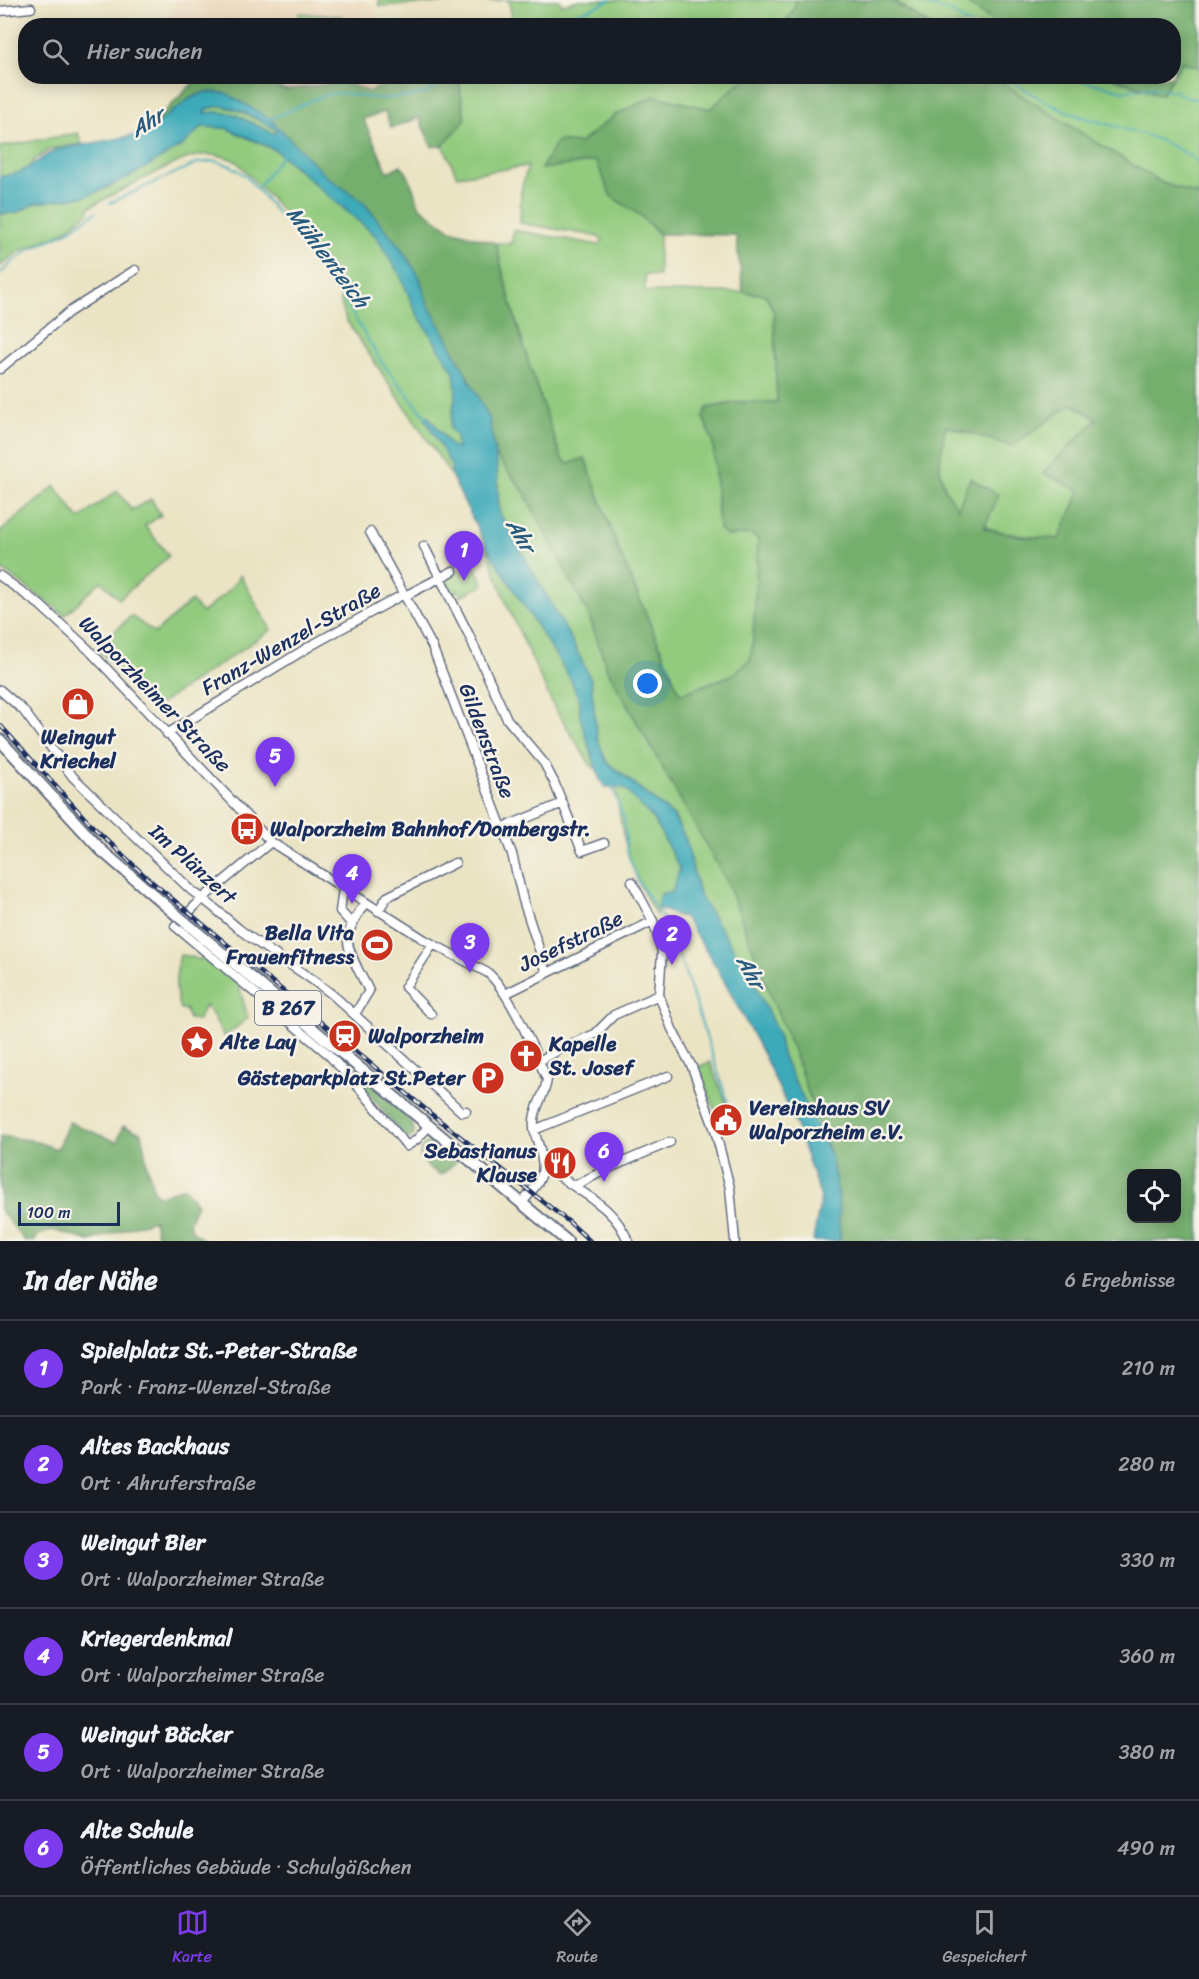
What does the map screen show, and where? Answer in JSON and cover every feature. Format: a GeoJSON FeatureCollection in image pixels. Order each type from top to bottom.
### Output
{"type":"FeatureCollection","features":[{"type":"Feature","properties":{"kind":"main road","name":"B 267"},"geometry":{"type":"LineString","coordinates":[[0,740],[101,850],[172,911],[180,924],[390,1093],[567,1241]]}},
{"type":"Feature","properties":{"kind":"street"},"geometry":{"type":"LineString","coordinates":[[0,11],[31,8]]}},
{"type":"Feature","properties":{"kind":"street"},"geometry":{"type":"LineString","coordinates":[[0,369],[69,312],[135,270]]}},
{"type":"Feature","properties":{"kind":"street","name":"Gildenstraße"},"geometry":{"type":"LineString","coordinates":[[370,532],[432,646],[512,854],[523,900],[547,973]]}},
{"type":"Feature","properties":{"kind":"street"},"geometry":{"type":"LineString","coordinates":[[424,546],[469,635],[507,719],[544,763],[582,850],[604,843]]}},
{"type":"Feature","properties":{"kind":"street","name":"Franz-Wenzel-Straße"},"geometry":{"type":"LineString","coordinates":[[167,734],[312,645],[453,571]]}},
{"type":"Feature","properties":{"kind":"street","name":"Walporzheimer Straße"},"geometry":{"type":"LineString","coordinates":[[0,576],[62,623],[271,842],[378,911],[496,979],[547,1079],[547,1086],[536,1111],[534,1130],[544,1167]]}},
{"type":"Feature","properties":{"kind":"street","name":"Im Plänzert"},"geometry":{"type":"LineString","coordinates":[[0,690],[23,710],[73,777],[192,891],[240,929],[313,979],[355,1014],[462,1112],[466,1112]]}},
{"type":"Feature","properties":{"kind":"street"},"geometry":{"type":"LineString","coordinates":[[502,828],[563,803]]}},
{"type":"Feature","properties":{"kind":"street"},"geometry":{"type":"LineString","coordinates":[[271,842],[203,898],[180,924],[327,1053],[407,1146],[429,1126]]}},
{"type":"Feature","properties":{"kind":"street"},"geometry":{"type":"LineString","coordinates":[[378,911],[387,897],[455,862]]}},
{"type":"Feature","properties":{"kind":"street"},"geometry":{"type":"LineString","coordinates":[[632,882],[647,924],[662,952],[659,995],[672,1029],[692,1067],[715,1131],[730,1188],[735,1241]]}},
{"type":"Feature","properties":{"kind":"street"},"geometry":{"type":"LineString","coordinates":[[343,889],[340,911],[352,924]]}},
{"type":"Feature","properties":{"kind":"street"},"geometry":{"type":"LineString","coordinates":[[355,1014],[369,991],[349,947],[348,938],[352,924],[365,903]]}},
{"type":"Feature","properties":{"kind":"street","name":"Josefstraße"},"geometry":{"type":"LineString","coordinates":[[505,994],[647,924]]}},
{"type":"Feature","properties":{"kind":"street"},"geometry":{"type":"LineString","coordinates":[[431,1014],[405,987],[433,944]]}},
{"type":"Feature","properties":{"kind":"street"},"geometry":{"type":"LineString","coordinates":[[539,1061],[595,1034],[614,1016],[659,995]]}},
{"type":"Feature","properties":{"kind":"street"},"geometry":{"type":"LineString","coordinates":[[534,1130],[668,1076]]}},
{"type":"Feature","properties":{"kind":"street"},"geometry":{"type":"LineString","coordinates":[[574,1186],[670,1142]]}},
{"type":"Feature","properties":{"kind":"street"},"geometry":{"type":"LineString","coordinates":[[522,1203],[540,1178],[544,1167],[551,1169],[616,1217],[628,1241]]}},
{"type":"Feature","properties":{"kind":"shaded area"},"geometry":{"type":"Polygon","coordinates":[[[178,0],[363,0],[375,8],[376,18],[166,18],[178,0]]]}},
{"type":"Feature","properties":{"kind":"shaded area"},"geometry":{"type":"Polygon","coordinates":[[[265,84],[329,84],[286,90],[265,84]]]}},
{"type":"Feature","properties":{"kind":"shaded area"},"geometry":{"type":"Polygon","coordinates":[[[348,84],[376,84],[376,88],[370,92],[348,84]]]}},
{"type":"Feature","properties":{"kind":"green space"},"geometry":{"type":"Polygon","coordinates":[[[379,0],[509,0],[379,6],[379,0]]]}},
{"type":"Feature","properties":{"kind":"green space"},"geometry":{"type":"Polygon","coordinates":[[[509,0],[560,0],[561,5],[579,0],[796,0],[788,18],[512,18],[509,0]]]}},
{"type":"Feature","properties":{"kind":"green space"},"geometry":{"type":"Polygon","coordinates":[[[796,0],[891,0],[918,18],[788,18],[796,0]]]}},
{"type":"Feature","properties":{"kind":"green space"},"geometry":{"type":"Polygon","coordinates":[[[893,0],[963,0],[988,18],[919,18],[893,0]]]}},
{"type":"Feature","properties":{"kind":"green space"},"geometry":{"type":"Polygon","coordinates":[[[963,0],[1199,0],[1199,67],[1181,64],[1181,18],[988,18],[963,0]]]}},
{"type":"Feature","properties":{"kind":"green space"},"geometry":{"type":"Polygon","coordinates":[[[299,13],[342,16],[342,18],[299,18],[299,13]]]}},
{"type":"Feature","properties":{"kind":"green space"},"geometry":{"type":"Polygon","coordinates":[[[1181,64],[1199,67],[1199,195],[1162,183],[1005,84],[1131,84],[1160,95],[1167,84],[1181,84],[1181,64]]]}},
{"type":"Feature","properties":{"kind":"green space"},"geometry":{"type":"Polygon","coordinates":[[[192,84],[265,84],[286,90],[329,84],[348,84],[370,92],[385,84],[459,84],[465,121],[443,145],[432,147],[419,118],[391,128],[385,112],[363,119],[388,172],[401,165],[408,175],[420,207],[451,230],[496,243],[517,325],[561,457],[568,464],[585,458],[618,549],[680,694],[732,675],[750,660],[758,539],[751,534],[727,536],[719,529],[713,442],[703,417],[707,408],[738,402],[777,402],[774,313],[766,295],[743,292],[736,235],[659,234],[641,216],[611,196],[596,161],[541,169],[557,141],[580,143],[615,115],[655,96],[710,109],[738,84],[1005,84],[1162,183],[1199,195],[1199,1241],[840,1241],[838,1194],[831,1157],[793,1050],[728,884],[607,669],[589,616],[524,492],[494,453],[489,418],[428,305],[419,276],[399,246],[363,202],[326,176],[295,147],[281,130],[205,92],[191,98],[142,134],[192,84]],[[1072,404],[1012,446],[946,426],[940,460],[941,478],[958,508],[970,478],[999,495],[984,528],[1019,536],[1059,539],[1080,491],[1043,473],[1097,419],[1072,404]]]}},
{"type":"Feature","properties":{"kind":"green space"},"geometry":{"type":"Polygon","coordinates":[[[460,84],[738,84],[710,109],[655,96],[615,115],[580,143],[541,169],[596,161],[611,196],[641,216],[659,234],[659,276],[645,275],[645,292],[743,292],[766,295],[774,313],[777,402],[738,402],[703,417],[713,442],[719,529],[727,536],[751,534],[758,539],[753,642],[750,660],[732,675],[680,694],[618,548],[585,458],[568,464],[561,457],[517,325],[496,243],[512,243],[513,230],[599,245],[603,240],[596,236],[520,223],[521,190],[528,166],[457,176],[443,145],[465,121],[460,84]]]}},
{"type":"Feature","properties":{"kind":"green space"},"geometry":{"type":"Polygon","coordinates":[[[1131,84],[1168,84],[1161,95],[1131,84]]]}},
{"type":"Feature","properties":{"kind":"green space"},"geometry":{"type":"Polygon","coordinates":[[[221,106],[239,111],[276,129],[277,132],[272,133],[234,114],[204,113],[206,109],[221,106]]]}},
{"type":"Feature","properties":{"kind":"green space"},"geometry":{"type":"Polygon","coordinates":[[[202,127],[226,128],[275,150],[376,236],[400,275],[416,312],[454,372],[456,392],[450,428],[456,435],[457,449],[452,447],[428,416],[425,418],[452,467],[451,475],[346,320],[340,300],[345,289],[304,234],[233,160],[220,156],[202,155],[167,167],[88,208],[89,212],[66,230],[20,252],[0,267],[0,214],[16,213],[36,203],[86,196],[102,190],[138,172],[182,145],[202,127]]]}},
{"type":"Feature","properties":{"kind":"green space"},"geometry":{"type":"Polygon","coordinates":[[[78,133],[82,144],[51,149],[21,172],[0,177],[0,147],[78,133]]]}},
{"type":"Feature","properties":{"kind":"green space"},"geometry":{"type":"Polygon","coordinates":[[[1072,404],[1097,419],[1043,473],[1080,491],[1059,539],[1007,533],[974,521],[961,512],[950,498],[939,470],[946,426],[1012,446],[1072,404]]]}},
{"type":"Feature","properties":{"kind":"green space"},"geometry":{"type":"Polygon","coordinates":[[[494,453],[524,492],[589,616],[607,669],[728,884],[793,1050],[831,1157],[782,1055],[778,1034],[752,978],[699,895],[686,840],[674,816],[606,761],[597,737],[591,680],[571,639],[499,512],[497,466],[494,453]]]}},
{"type":"Feature","properties":{"kind":"green space"},"geometry":{"type":"Polygon","coordinates":[[[55,486],[79,519],[117,491],[132,510],[151,499],[161,515],[145,526],[169,556],[119,599],[101,581],[65,615],[0,568],[0,532],[55,486]]]}},
{"type":"Feature","properties":{"kind":"green space"},"geometry":{"type":"Polygon","coordinates":[[[485,544],[570,678],[580,702],[580,717],[596,768],[591,766],[554,707],[507,605],[485,544]]]}},
{"type":"Feature","properties":{"kind":"green space"},"geometry":{"type":"Polygon","coordinates":[[[474,565],[484,585],[461,596],[458,590],[451,594],[443,578],[474,565]]]}},
{"type":"Feature","properties":{"kind":"green space"},"geometry":{"type":"Polygon","coordinates":[[[240,575],[271,630],[154,708],[97,648],[131,616],[155,633],[191,601],[202,613],[227,592],[240,575]]]}},
{"type":"Feature","properties":{"kind":"green space"},"geometry":{"type":"Polygon","coordinates":[[[616,787],[624,787],[654,820],[680,869],[672,892],[661,894],[656,915],[639,884],[628,854],[616,787]]]}},
{"type":"Feature","properties":{"kind":"green space"},"geometry":{"type":"Polygon","coordinates":[[[180,955],[200,960],[203,956],[238,982],[248,1018],[224,1037],[213,1015],[205,1006],[198,1020],[189,1019],[185,1009],[180,1009],[176,982],[180,955]]]}},
{"type":"Feature","properties":{"kind":"green space"},"geometry":{"type":"Polygon","coordinates":[[[337,1054],[405,1115],[413,1125],[414,1135],[410,1138],[403,1136],[337,1054]]]}},
{"type":"Feature","properties":{"kind":"green space"},"geometry":{"type":"Polygon","coordinates":[[[710,1062],[727,1105],[715,1110],[698,1067],[710,1062]]]}},
{"type":"Feature","properties":{"kind":"green space"},"geometry":{"type":"Polygon","coordinates":[[[69,1122],[117,1142],[123,1126],[142,1133],[154,1191],[160,1196],[184,1187],[197,1204],[189,1223],[193,1232],[205,1241],[158,1241],[154,1220],[89,1241],[53,1230],[38,1235],[35,1241],[25,1241],[0,1210],[0,1136],[31,1140],[57,1149],[69,1122]]]}},
{"type":"Feature","properties":{"kind":"green space"},"geometry":{"type":"Polygon","coordinates":[[[430,1142],[440,1145],[458,1160],[441,1175],[428,1167],[420,1157],[424,1144],[430,1142]]]}},
{"type":"Feature","properties":{"kind":"water"},"geometry":{"type":"Polygon","coordinates":[[[205,92],[226,93],[270,119],[326,176],[363,202],[399,246],[419,276],[428,305],[489,418],[497,466],[499,512],[571,639],[591,680],[597,737],[606,761],[673,816],[686,840],[699,895],[752,978],[778,1034],[782,1055],[831,1157],[838,1194],[840,1241],[813,1241],[821,1198],[796,1125],[764,1056],[716,966],[685,918],[659,909],[658,900],[661,894],[672,892],[680,869],[654,820],[624,788],[605,787],[600,780],[580,717],[580,702],[570,678],[485,544],[451,475],[452,467],[425,418],[428,416],[452,447],[457,449],[456,435],[450,428],[456,392],[454,372],[416,312],[400,275],[376,236],[275,150],[226,128],[202,127],[183,145],[102,190],[86,196],[36,203],[16,213],[0,214],[0,177],[21,172],[55,150],[142,134],[191,98],[205,92]],[[228,107],[206,109],[204,113],[234,114],[272,133],[277,132],[276,129],[256,118],[228,107]]]}},
{"type":"Feature","properties":{"kind":"waterway"},"geometry":{"type":"LineString","coordinates":[[563,18],[610,0]]}},
{"type":"Feature","properties":{"kind":"waterway"},"geometry":{"type":"LineString","coordinates":[[912,0],[951,12],[960,18]]}},
{"type":"Feature","properties":{"kind":"waterway"},"geometry":{"type":"LineString","coordinates":[[268,120],[326,94],[342,93],[383,99],[402,96],[405,98],[426,93],[439,84]]}},
{"type":"Feature","properties":{"kind":"waterway"},"geometry":{"type":"LineString","coordinates":[[1017,84],[1057,107],[1161,141],[1199,163]]}},
{"type":"Feature","properties":{"kind":"waterway"},"geometry":{"type":"LineString","coordinates":[[1096,84],[1123,91],[1151,88],[1175,91],[1185,97],[1199,100]]}},
{"type":"Feature","properties":{"kind":"waterway"},"geometry":{"type":"LineString","coordinates":[[257,189],[282,155]]}},
{"type":"Feature","properties":{"kind":"waterway","name":"Mühlenteich"},"geometry":{"type":"LineString","coordinates":[[110,203],[197,163],[215,161],[231,166],[246,176],[300,239],[335,285],[382,363],[427,418]]}},
{"type":"Feature","properties":{"kind":"waterway","name":"Mühlenteich"},"geometry":{"type":"LineString","coordinates":[[0,274],[30,249],[67,232],[96,212]]}},
{"type":"Feature","properties":{"kind":"waterway"},"geometry":{"type":"LineString","coordinates":[[612,787],[624,819],[627,851],[638,881],[667,925],[683,966],[728,1103]]}},
{"type":"Feature","properties":{"kind":"railway"},"geometry":{"type":"LineString","coordinates":[[0,725],[91,825],[146,877],[430,1113],[590,1241]]}},
{"type":"Feature","properties":{"kind":"place","name":"Spielplatz St.-Peter-Straße"},"geometry":{"type":"Point","coordinates":[464,581]}},
{"type":"Feature","properties":{"kind":"place","name":"Weingut Kriechel"},"geometry":{"type":"Point","coordinates":[78,704]}},
{"type":"Feature","properties":{"kind":"place","name":"Weingut Bäcker"},"geometry":{"type":"Point","coordinates":[275,787]}},
{"type":"Feature","properties":{"kind":"place","name":"Walporzheim Bahnhof/Dombergstr."},"geometry":{"type":"Point","coordinates":[247,829]}},
{"type":"Feature","properties":{"kind":"place","name":"Kriegerdenkmal"},"geometry":{"type":"Point","coordinates":[352,904]}},
{"type":"Feature","properties":{"kind":"place","name":"Bella Vita Frauenfitness"},"geometry":{"type":"Point","coordinates":[377,945]}},
{"type":"Feature","properties":{"kind":"place","name":"Altes Backhaus"},"geometry":{"type":"Point","coordinates":[672,965]}},
{"type":"Feature","properties":{"kind":"place","name":"Weingut Bier"},"geometry":{"type":"Point","coordinates":[470,973]}},
{"type":"Feature","properties":{"kind":"place","name":"Walporzheim"},"geometry":{"type":"Point","coordinates":[345,1036]}},
{"type":"Feature","properties":{"kind":"place","name":"Alte Lay"},"geometry":{"type":"Point","coordinates":[197,1042]}},
{"type":"Feature","properties":{"kind":"place","name":"Kapelle St. Josef"},"geometry":{"type":"Point","coordinates":[526,1056]}},
{"type":"Feature","properties":{"kind":"place","name":"Gästeparkplatz St.Peter"},"geometry":{"type":"Point","coordinates":[488,1078]}},
{"type":"Feature","properties":{"kind":"place","name":"Vereinshaus SV Walporzheim e.V."},"geometry":{"type":"Point","coordinates":[726,1120]}},
{"type":"Feature","properties":{"kind":"place","name":"Sebastianus Klause"},"geometry":{"type":"Point","coordinates":[560,1163]}},
{"type":"Feature","properties":{"kind":"place","name":"Alte Schule"},"geometry":{"type":"Point","coordinates":[604,1182]}},
{"type":"Feature","properties":{"kind":"water label","name":"Ahr"},"geometry":{"type":"Point","coordinates":[147,122]}},
{"type":"Feature","properties":{"kind":"water label","name":"Ahr"},"geometry":{"type":"Point","coordinates":[521,535]}},
{"type":"Feature","properties":{"kind":"water label","name":"Ahr"},"geometry":{"type":"Point","coordinates":[751,972]}}]}
